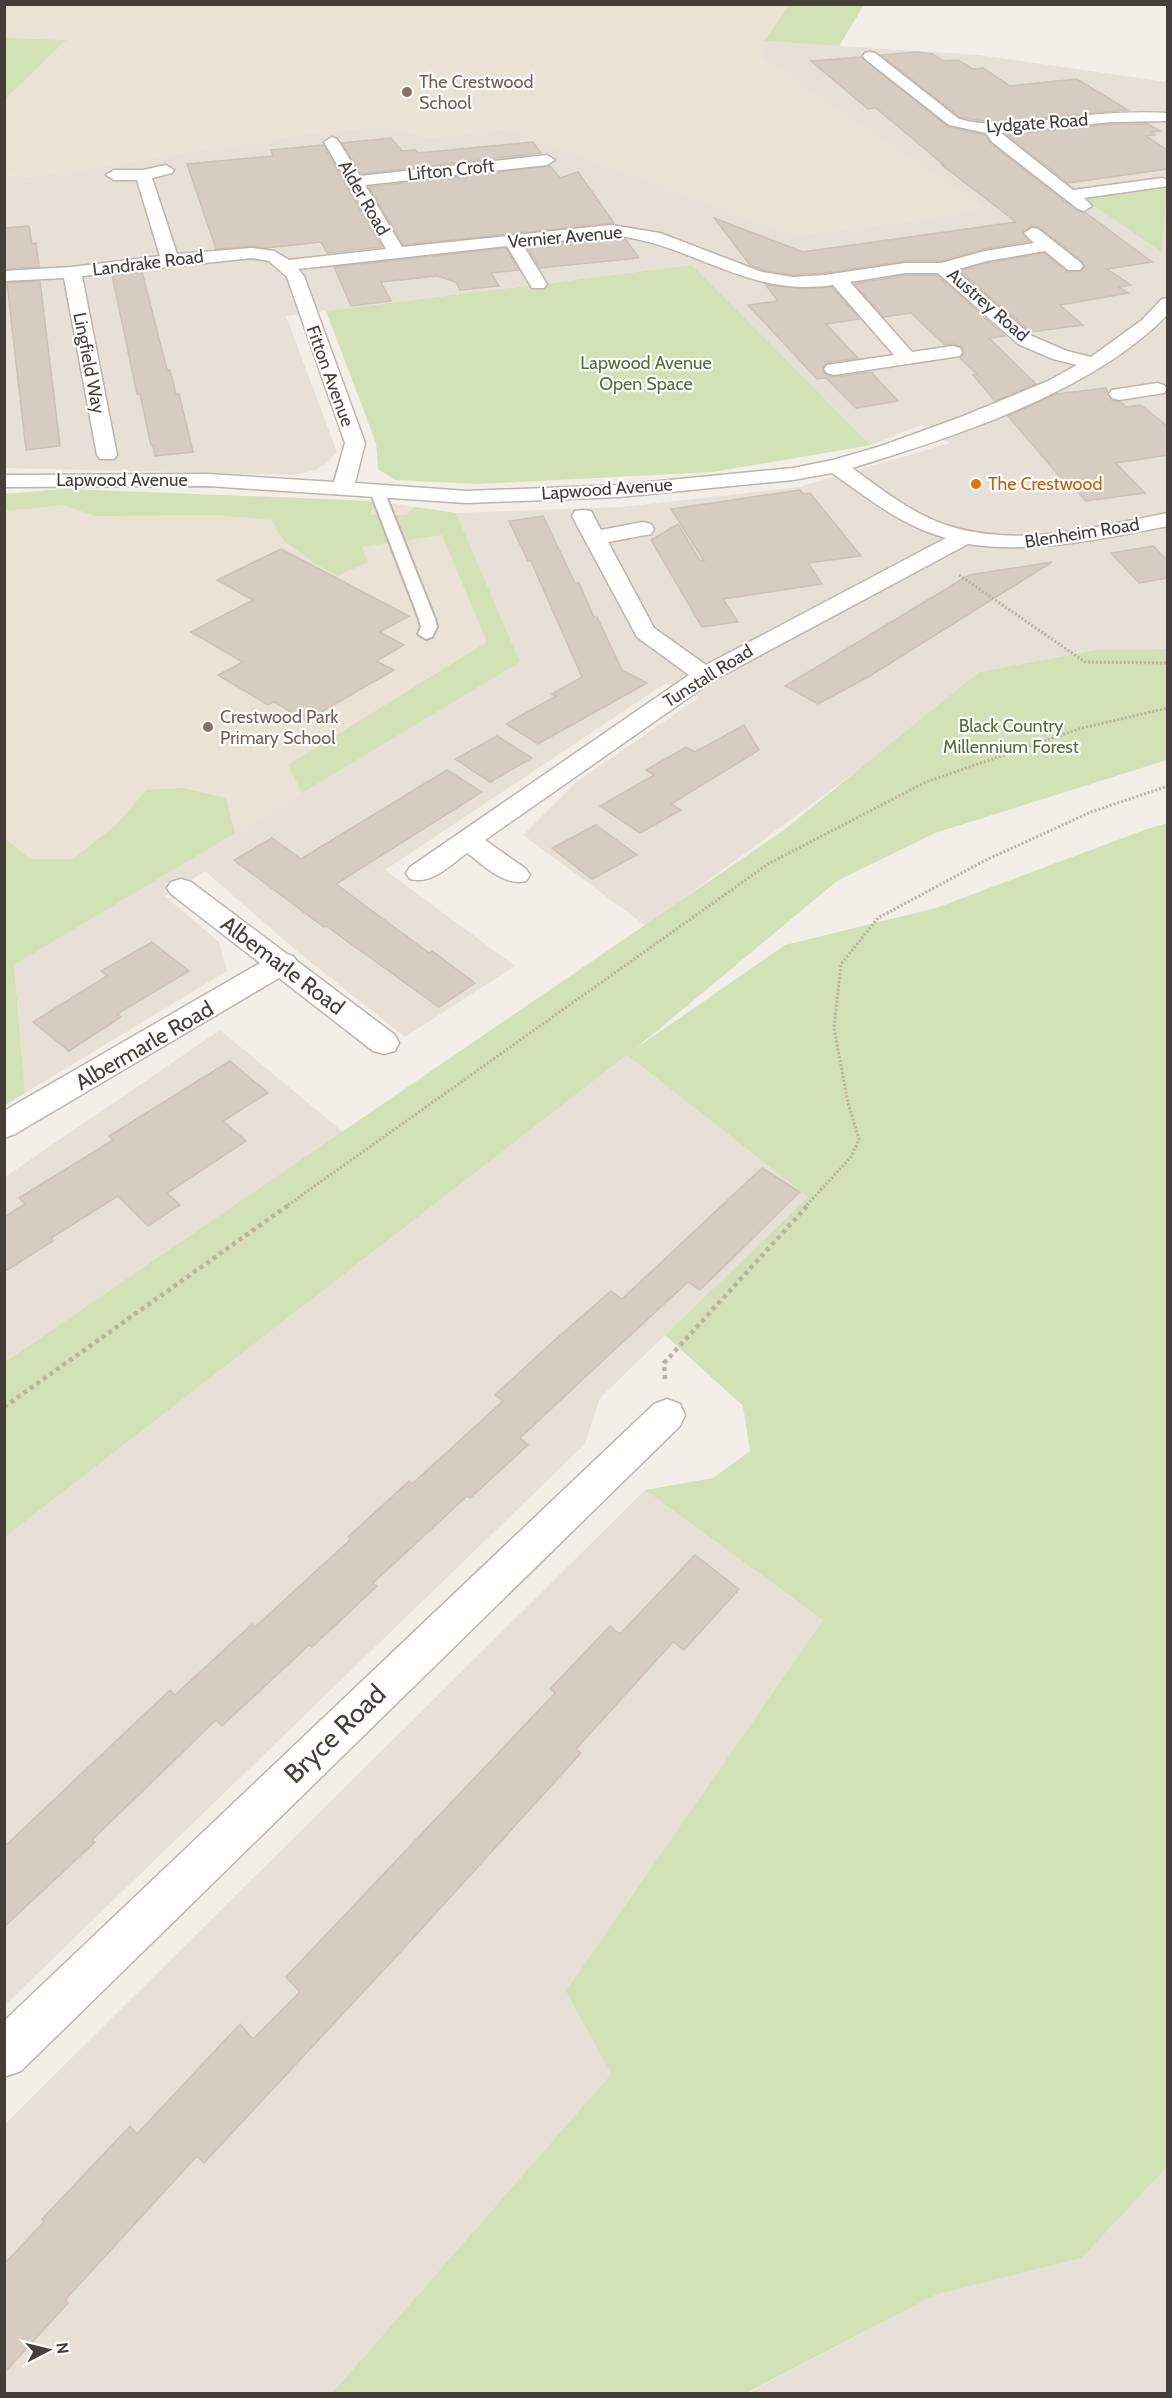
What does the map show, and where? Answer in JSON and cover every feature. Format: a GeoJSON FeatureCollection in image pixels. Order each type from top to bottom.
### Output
{"type":"FeatureCollection","features":[{"type":"Feature","properties":{"kind":"street","name":"Lydgate Road"},"geometry":{"type":"LineString","coordinates":[[870,56],[954,122],[991,128],[1118,116],[1167,117]]}},
{"type":"Feature","properties":{"kind":"street"},"geometry":{"type":"LineString","coordinates":[[890,71],[909,69]]}},
{"type":"Feature","properties":{"kind":"street"},"geometry":{"type":"LineString","coordinates":[[991,128],[997,140],[1084,206]]}},
{"type":"Feature","properties":{"kind":"street","name":"Alder Road"},"geometry":{"type":"LineString","coordinates":[[315,142],[332,142],[351,136]]}},
{"type":"Feature","properties":{"kind":"street","name":"Alder Road"},"geometry":{"type":"LineString","coordinates":[[332,142],[397,253]]}},
{"type":"Feature","properties":{"kind":"street","name":"Lifton Croft"},"geometry":{"type":"LineString","coordinates":[[355,181],[549,159]]}},
{"type":"Feature","properties":{"kind":"street"},"geometry":{"type":"LineString","coordinates":[[114,175],[143,175],[166,170]]}},
{"type":"Feature","properties":{"kind":"street"},"geometry":{"type":"LineString","coordinates":[[143,175],[170,260]]}},
{"type":"Feature","properties":{"kind":"street"},"geometry":{"type":"LineString","coordinates":[[1070,195],[1162,183]]}},
{"type":"Feature","properties":{"kind":"street"},"geometry":{"type":"LineString","coordinates":[[1026,228],[1074,266]]}},
{"type":"Feature","properties":{"kind":"street","name":"Vernier Avenue"},"geometry":{"type":"LineString","coordinates":[[287,265],[603,231],[632,231],[651,236],[754,276],[780,282],[837,278],[906,268],[942,268]]}},
{"type":"Feature","properties":{"kind":"street"},"geometry":{"type":"LineString","coordinates":[[512,241],[540,276]]}},
{"type":"Feature","properties":{"kind":"street","name":"Austrey Road"},"geometry":{"type":"LineString","coordinates":[[942,268],[985,256],[1047,246]]}},
{"type":"Feature","properties":{"kind":"street","name":"Landrake Road"},"geometry":{"type":"LineString","coordinates":[[4,276],[72,272],[254,252],[274,256],[287,265]]}},
{"type":"Feature","properties":{"kind":"street","name":"Fitton Avenue"},"geometry":{"type":"LineString","coordinates":[[287,265],[295,276],[355,443],[343,489]]}},
{"type":"Feature","properties":{"kind":"street","name":"Austrey Road"},"geometry":{"type":"LineString","coordinates":[[942,268],[1025,340],[1060,355],[1094,364]]}},
{"type":"Feature","properties":{"kind":"street","name":"Lingfield Way"},"geometry":{"type":"LineString","coordinates":[[72,272],[107,455]]}},
{"type":"Feature","properties":{"kind":"street"},"geometry":{"type":"LineString","coordinates":[[837,278],[908,359]]}},
{"type":"Feature","properties":{"kind":"street","name":"Lapwood Avenue"},"geometry":{"type":"LineString","coordinates":[[4,481],[208,480],[467,497],[619,491],[793,474],[836,466],[888,450],[968,421],[1055,385],[1094,364],[1148,324],[1167,303]]}},
{"type":"Feature","properties":{"kind":"street"},"geometry":{"type":"LineString","coordinates":[[834,369],[953,352]]}},
{"type":"Feature","properties":{"kind":"street"},"geometry":{"type":"LineString","coordinates":[[1140,374],[1162,393]]}},
{"type":"Feature","properties":{"kind":"street"},"geometry":{"type":"LineString","coordinates":[[1119,394],[1162,393]]}},
{"type":"Feature","properties":{"kind":"street"},"geometry":{"type":"LineString","coordinates":[[86,459],[107,455],[131,458]]}},
{"type":"Feature","properties":{"kind":"street","name":"Blenheim Road"},"geometry":{"type":"LineString","coordinates":[[836,466],[904,514],[964,537],[1011,544],[1038,542],[1167,519]]}},
{"type":"Feature","properties":{"kind":"street"},"geometry":{"type":"LineString","coordinates":[[583,516],[645,632],[705,675]]}},
{"type":"Feature","properties":{"kind":"street"},"geometry":{"type":"LineString","coordinates":[[595,538],[643,529]]}},
{"type":"Feature","properties":{"kind":"street","name":"Tunstall Road"},"geometry":{"type":"LineString","coordinates":[[420,873],[705,675],[863,590],[933,556],[964,537]]}},
{"type":"Feature","properties":{"kind":"street"},"geometry":{"type":"LineString","coordinates":[[467,840],[516,875]]}},
{"type":"Feature","properties":{"kind":"street","name":"Albemarle Road"},"geometry":{"type":"LineString","coordinates":[[181,888],[283,963],[384,1043]]}},
{"type":"Feature","properties":{"kind":"street","name":"Albermarle Road"},"geometry":{"type":"LineString","coordinates":[[4,1126],[283,963]]}},
{"type":"Feature","properties":{"kind":"street","name":"Bryce Road"},"geometry":{"type":"LineString","coordinates":[[4,2054],[667,1415]]}},
{"type":"Feature","properties":{"kind":"lane"},"geometry":{"type":"LineString","coordinates":[[377,491],[427,619],[429,627],[426,634]]}},
{"type":"Feature","properties":{"kind":"path"},"geometry":{"type":"LineString","coordinates":[[933,556],[1085,662],[1167,663]]}},
{"type":"Feature","properties":{"kind":"path"},"geometry":{"type":"LineString","coordinates":[[4,1407],[768,864],[926,782],[1082,728],[1167,708]]}},
{"type":"Feature","properties":{"kind":"path"},"geometry":{"type":"LineString","coordinates":[[667,1415],[664,1363],[851,1157],[859,1139],[848,1103],[834,1028],[841,964],[878,918],[984,861],[1091,812],[1167,786]]}},
{"type":"Feature","properties":{"kind":"shaded area","name":"The Crestwood School"},"geometry":{"type":"Polygon","coordinates":[[[4,5],[789,5],[764,41],[760,58],[984,207],[910,221],[796,235],[508,128],[428,138],[387,126],[301,134],[31,177],[5,175],[4,5]]]}},
{"type":"Feature","properties":{"kind":"shaded area"},"geometry":{"type":"Polygon","coordinates":[[[764,41],[979,55],[1167,82],[1167,649],[1095,650],[979,672],[877,756],[646,926],[523,835],[575,783],[698,698],[666,683],[385,870],[515,966],[405,1037],[298,952],[205,871],[165,896],[219,942],[227,971],[25,1093],[14,965],[520,662],[456,513],[622,507],[799,487],[950,443],[921,425],[871,445],[692,265],[286,316],[337,452],[327,463],[316,470],[294,475],[5,468],[4,175],[31,177],[301,134],[387,126],[428,138],[508,128],[796,235],[910,221],[982,207],[760,58],[764,41]]]}},
{"type":"Feature","properties":{"kind":"shaded area","name":"Crestwood Park Primary School"},"geometry":{"type":"Polygon","coordinates":[[[65,489],[373,501],[456,513],[520,662],[14,965],[4,906],[4,494],[65,489]]]}},
{"type":"Feature","properties":{"kind":"shaded area"},"geometry":{"type":"Polygon","coordinates":[[[220,1030],[343,1132],[5,1362],[5,1177],[220,1030]]]}},
{"type":"Feature","properties":{"kind":"shaded area"},"geometry":{"type":"Polygon","coordinates":[[[627,1055],[808,1197],[600,1398],[585,1444],[5,2005],[5,1537],[627,1055]]]}},
{"type":"Feature","properties":{"kind":"shaded area"},"geometry":{"type":"Polygon","coordinates":[[[645,1490],[823,1620],[567,1991],[611,2074],[332,2393],[5,2394],[5,2124],[645,1490]]]}},
{"type":"Feature","properties":{"kind":"shaded area"},"geometry":{"type":"Polygon","coordinates":[[[1167,2167],[1167,2393],[746,2394],[935,2295],[1082,2258],[1167,2167]]]}},
{"type":"Feature","properties":{"kind":"green space"},"geometry":{"type":"Polygon","coordinates":[[[789,5],[864,5],[839,46],[764,41],[789,5]]]}},
{"type":"Feature","properties":{"kind":"green space"},"geometry":{"type":"Polygon","coordinates":[[[5,38],[66,40],[6,98],[5,38]]]}},
{"type":"Feature","properties":{"kind":"green space"},"geometry":{"type":"Polygon","coordinates":[[[1167,188],[1162,252],[1087,201],[1090,196],[1167,188]]]}},
{"type":"Feature","properties":{"kind":"green space","name":"Lapwood Avenue Open Space"},"geometry":{"type":"Polygon","coordinates":[[[692,265],[871,445],[713,472],[478,484],[395,480],[378,469],[376,443],[326,311],[692,265]]]}},
{"type":"Feature","properties":{"kind":"green space"},"geometry":{"type":"Polygon","coordinates":[[[65,489],[373,501],[371,515],[406,515],[414,507],[456,513],[520,662],[302,793],[288,765],[487,642],[442,535],[362,547],[368,562],[338,576],[317,565],[284,541],[271,520],[217,515],[95,516],[63,505],[5,511],[5,494],[65,489]]]}},
{"type":"Feature","properties":{"kind":"green space","name":"Black Country Millennium Forest"},"geometry":{"type":"Polygon","coordinates":[[[1167,649],[1167,760],[935,833],[837,881],[635,1049],[785,945],[936,908],[1167,823],[1167,2167],[1082,2258],[935,2295],[746,2393],[332,2393],[611,2074],[566,1991],[823,1620],[645,1490],[713,1478],[750,1451],[743,1406],[665,1335],[808,1197],[627,1055],[5,1537],[5,1362],[784,830],[979,672],[1095,650],[1167,649]]]}},
{"type":"Feature","properties":{"kind":"green space"},"geometry":{"type":"Polygon","coordinates":[[[183,788],[226,798],[235,833],[14,965],[25,1093],[5,1105],[5,839],[30,859],[73,859],[118,823],[146,790],[183,788]]]}},
{"type":"Feature","properties":{"kind":"building"},"geometry":{"type":"Polygon","coordinates":[[[916,52],[933,54],[943,61],[958,60],[973,69],[983,68],[1010,86],[1077,79],[1128,110],[1007,121],[983,121],[960,117],[881,55],[916,52]]]}},
{"type":"Feature","properties":{"kind":"building"},"geometry":{"type":"Polygon","coordinates":[[[861,57],[948,127],[985,135],[991,144],[1077,211],[1086,213],[1152,262],[1107,269],[1131,285],[1119,287],[1128,293],[1060,305],[1083,325],[1031,332],[960,271],[987,263],[1044,253],[1067,272],[1082,271],[1085,266],[1081,260],[1039,227],[1032,226],[1022,233],[1029,241],[985,249],[941,261],[905,261],[825,273],[793,275],[763,270],[750,265],[714,218],[803,252],[1016,222],[942,165],[944,165],[876,108],[868,109],[811,61],[861,57]]]}},
{"type":"Feature","properties":{"kind":"building"},"geometry":{"type":"Polygon","coordinates":[[[1112,124],[1148,124],[1160,131],[1151,132],[1155,135],[1146,136],[1167,150],[1167,169],[1068,183],[1007,135],[1112,124]]]}},
{"type":"Feature","properties":{"kind":"building"},"geometry":{"type":"Polygon","coordinates":[[[391,138],[402,151],[415,150],[418,153],[533,142],[541,153],[361,174],[342,143],[391,138]]]}},
{"type":"Feature","properties":{"kind":"building"},"geometry":{"type":"Polygon","coordinates":[[[323,145],[382,247],[327,253],[321,242],[266,248],[252,246],[216,249],[187,164],[273,156],[271,150],[323,145]]]}},
{"type":"Feature","properties":{"kind":"building"},"geometry":{"type":"Polygon","coordinates":[[[550,166],[560,178],[578,172],[614,223],[403,245],[369,187],[550,166]]]}},
{"type":"Feature","properties":{"kind":"building"},"geometry":{"type":"Polygon","coordinates":[[[29,226],[32,244],[36,243],[39,267],[5,269],[5,228],[29,226]]]}},
{"type":"Feature","properties":{"kind":"building"},"geometry":{"type":"Polygon","coordinates":[[[611,237],[626,240],[639,258],[540,268],[527,247],[611,237]]]}},
{"type":"Feature","properties":{"kind":"building"},"geometry":{"type":"Polygon","coordinates":[[[506,248],[519,270],[491,273],[499,286],[460,290],[456,282],[437,276],[381,282],[391,301],[351,306],[334,267],[506,248]]]}},
{"type":"Feature","properties":{"kind":"building"},"geometry":{"type":"Polygon","coordinates":[[[142,272],[167,370],[170,370],[176,394],[179,394],[193,452],[155,456],[153,445],[151,445],[140,394],[137,394],[112,275],[142,272]]]}},
{"type":"Feature","properties":{"kind":"building"},"geometry":{"type":"Polygon","coordinates":[[[905,275],[937,275],[1005,336],[989,338],[1036,384],[995,401],[973,375],[977,374],[960,358],[964,353],[962,347],[954,344],[945,345],[911,313],[884,317],[854,284],[905,275]]]}},
{"type":"Feature","properties":{"kind":"building"},"geometry":{"type":"Polygon","coordinates":[[[40,281],[60,446],[26,450],[7,283],[40,281]]]}},
{"type":"Feature","properties":{"kind":"building"},"geometry":{"type":"Polygon","coordinates":[[[765,284],[801,289],[832,287],[860,319],[826,324],[858,358],[827,363],[822,370],[826,375],[834,377],[871,372],[898,401],[856,408],[826,378],[817,379],[748,305],[778,301],[765,284]]]}},
{"type":"Feature","properties":{"kind":"building"},"geometry":{"type":"Polygon","coordinates":[[[1106,388],[1111,400],[1121,402],[1126,407],[1141,405],[1167,426],[1167,455],[1116,463],[1145,493],[1086,501],[1071,485],[1067,485],[1008,416],[1056,394],[1106,388]]]}},
{"type":"Feature","properties":{"kind":"building"},"geometry":{"type":"Polygon","coordinates":[[[800,490],[803,494],[810,493],[861,556],[808,563],[822,584],[723,599],[738,622],[702,627],[651,540],[678,524],[700,561],[704,561],[671,509],[800,490]]]}},
{"type":"Feature","properties":{"kind":"building"},"geometry":{"type":"Polygon","coordinates":[[[543,516],[575,583],[579,583],[622,670],[647,683],[538,744],[506,724],[556,696],[552,694],[582,677],[531,561],[528,561],[509,521],[543,516]]]}},
{"type":"Feature","properties":{"kind":"building"},"geometry":{"type":"Polygon","coordinates":[[[1153,546],[1167,560],[1167,578],[1139,583],[1111,553],[1153,546]]]}},
{"type":"Feature","properties":{"kind":"building"},"geometry":{"type":"Polygon","coordinates":[[[281,549],[409,616],[380,632],[404,645],[376,661],[394,670],[306,721],[274,702],[268,705],[218,675],[243,662],[191,632],[253,600],[217,580],[281,549]]]}},
{"type":"Feature","properties":{"kind":"building"},"geometry":{"type":"Polygon","coordinates":[[[1052,562],[868,677],[818,704],[785,686],[969,575],[1052,562]]]}},
{"type":"Feature","properties":{"kind":"building"},"geometry":{"type":"Polygon","coordinates":[[[744,725],[759,750],[671,804],[681,810],[640,833],[600,806],[654,775],[646,770],[686,747],[695,752],[744,725]]]}},
{"type":"Feature","properties":{"kind":"building"},"geometry":{"type":"Polygon","coordinates":[[[497,736],[532,758],[490,782],[455,759],[497,736]]]}},
{"type":"Feature","properties":{"kind":"building"},"geometry":{"type":"Polygon","coordinates":[[[447,770],[482,792],[336,884],[429,953],[432,951],[475,983],[439,1007],[326,926],[324,927],[234,860],[272,838],[301,859],[447,770]]]}},
{"type":"Feature","properties":{"kind":"building"},"geometry":{"type":"Polygon","coordinates":[[[596,825],[637,855],[592,879],[552,848],[596,825]]]}},
{"type":"Feature","properties":{"kind":"building"},"geometry":{"type":"Polygon","coordinates":[[[152,942],[189,971],[117,1014],[121,1017],[69,1051],[33,1022],[107,976],[101,971],[152,942]]]}},
{"type":"Feature","properties":{"kind":"building"},"geometry":{"type":"Polygon","coordinates":[[[230,1061],[268,1093],[223,1121],[246,1141],[167,1193],[180,1205],[148,1226],[118,1196],[51,1238],[53,1241],[4,1272],[4,1217],[25,1204],[19,1198],[113,1140],[109,1136],[230,1061]]]}},
{"type":"Feature","properties":{"kind":"building"},"geometry":{"type":"Polygon","coordinates":[[[762,1168],[800,1192],[700,1290],[688,1282],[597,1366],[520,1438],[528,1445],[470,1498],[467,1496],[373,1583],[377,1586],[312,1647],[309,1645],[222,1726],[216,1720],[92,1840],[95,1842],[4,1927],[4,1847],[170,1690],[175,1695],[252,1624],[255,1627],[351,1539],[348,1537],[409,1481],[412,1484],[503,1401],[495,1395],[548,1346],[611,1291],[622,1299],[762,1168]]]}},
{"type":"Feature","properties":{"kind":"building"},"geometry":{"type":"Polygon","coordinates":[[[695,1555],[739,1589],[684,1650],[673,1642],[576,1749],[581,1753],[405,1947],[204,2163],[197,2156],[65,2300],[68,2303],[4,2373],[4,2264],[44,2222],[42,2219],[130,2126],[137,2134],[240,2024],[253,2039],[300,1992],[286,1977],[555,1693],[550,1689],[610,1626],[620,1634],[695,1555]]]}},
{"type":"Feature","properties":{"kind":"place","name":"The Crestwood School"},"geometry":{"type":"Point","coordinates":[407,92]}},
{"type":"Feature","properties":{"kind":"place","name":"The Crestwood"},"geometry":{"type":"Point","coordinates":[976,484]}},
{"type":"Feature","properties":{"kind":"place","name":"Crestwood Park Primary School"},"geometry":{"type":"Point","coordinates":[208,727]}}]}
